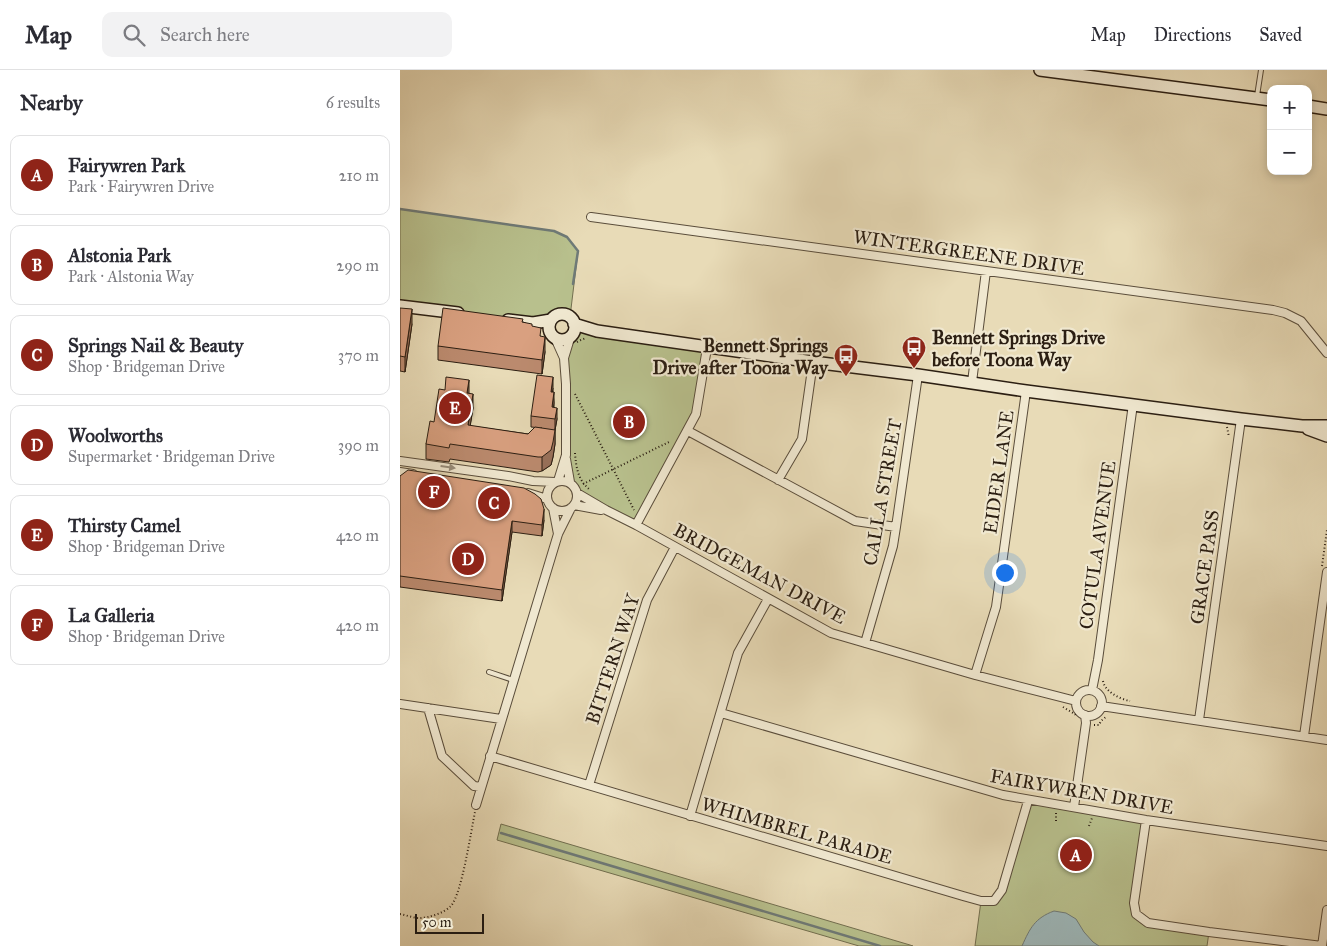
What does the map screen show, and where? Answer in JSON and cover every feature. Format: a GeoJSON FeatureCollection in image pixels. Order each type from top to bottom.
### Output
{"type":"FeatureCollection","features":[{"type":"Feature","properties":{"kind":"street"},"geometry":{"type":"LineString","coordinates":[[1040,70],[1267,99]]}},
{"type":"Feature","properties":{"kind":"street"},"geometry":{"type":"LineString","coordinates":[[1312,107],[1327,109]]}},
{"type":"Feature","properties":{"kind":"street","name":"WINTERGREENE DRIVE"},"geometry":{"type":"LineString","coordinates":[[590,217],[1285,313],[1301,321],[1327,353]]}},
{"type":"Feature","properties":{"kind":"street"},"geometry":{"type":"LineString","coordinates":[[972,382],[986,271]]}},
{"type":"Feature","properties":{"kind":"street"},"geometry":{"type":"LineString","coordinates":[[400,306],[469,314]]}},
{"type":"Feature","properties":{"kind":"street"},"geometry":{"type":"LineString","coordinates":[[497,318],[533,323],[551,320],[558,315],[570,317],[573,334],[564,358]]}},
{"type":"Feature","properties":{"kind":"street"},"geometry":{"type":"LineString","coordinates":[[476,804],[558,534],[576,502],[578,493],[570,482],[566,455],[564,358],[549,327],[551,320]]}},
{"type":"Feature","properties":{"kind":"street"},"geometry":{"type":"LineString","coordinates":[[533,323],[564,339],[573,334],[594,334],[918,374],[1026,391],[1241,419],[1302,426],[1327,426]]}},
{"type":"Feature","properties":{"kind":"street"},"geometry":{"type":"LineString","coordinates":[[636,525],[696,414],[707,348]]}},
{"type":"Feature","properties":{"kind":"street"},"geometry":{"type":"LineString","coordinates":[[778,480],[802,439],[813,362]]}},
{"type":"Feature","properties":{"kind":"street","name":"CALLA STREET"},"geometry":{"type":"LineString","coordinates":[[865,642],[896,527],[918,374]]}},
{"type":"Feature","properties":{"kind":"street","name":"EIDER LANE"},"geometry":{"type":"LineString","coordinates":[[975,675],[996,607],[1026,391]]}},
{"type":"Feature","properties":{"kind":"street","name":"COTULA AVENUE"},"geometry":{"type":"LineString","coordinates":[[1092,690],[1098,660],[1133,404]]}},
{"type":"Feature","properties":{"kind":"street","name":"GRACE PASS"},"geometry":{"type":"LineString","coordinates":[[1199,720],[1241,419]]}},
{"type":"Feature","properties":{"kind":"street"},"geometry":{"type":"LineString","coordinates":[[1302,426],[1327,436]]}},
{"type":"Feature","properties":{"kind":"street"},"geometry":{"type":"LineString","coordinates":[[687,432],[855,521],[896,527]]}},
{"type":"Feature","properties":{"kind":"street"},"geometry":{"type":"LineString","coordinates":[[566,455],[556,482],[548,489],[547,499],[553,508],[562,511],[573,507]]}},
{"type":"Feature","properties":{"kind":"street"},"geometry":{"type":"LineString","coordinates":[[400,461],[534,481],[570,482]]}},
{"type":"Feature","properties":{"kind":"street"},"geometry":{"type":"LineString","coordinates":[[400,472],[425,476]]}},
{"type":"Feature","properties":{"kind":"street"},"geometry":{"type":"LineString","coordinates":[[518,490],[547,499]]}},
{"type":"Feature","properties":{"kind":"street","name":"BRIDGEMAN DRIVE"},"geometry":{"type":"LineString","coordinates":[[578,493],[832,633],[975,675],[1076,701]]}},
{"type":"Feature","properties":{"kind":"street","name":"BRIDGEMAN DRIVE"},"geometry":{"type":"LineString","coordinates":[[573,507],[606,510]]}},
{"type":"Feature","properties":{"kind":"street"},"geometry":{"type":"LineString","coordinates":[[553,508],[558,534]]}},
{"type":"Feature","properties":{"kind":"street","name":"BITTERN WAY"},"geometry":{"type":"LineString","coordinates":[[588,785],[647,600],[675,547]]}},
{"type":"Feature","properties":{"kind":"street"},"geometry":{"type":"LineString","coordinates":[[1304,736],[1318,636],[1324,571]]}},
{"type":"Feature","properties":{"kind":"street"},"geometry":{"type":"LineString","coordinates":[[690,816],[738,654],[768,599]]}},
{"type":"Feature","properties":{"kind":"street"},"geometry":{"type":"LineString","coordinates":[[1318,636],[1327,638]]}},
{"type":"Feature","properties":{"kind":"street"},"geometry":{"type":"LineString","coordinates":[[1074,807],[1086,723],[1085,715],[1078,709],[1076,701],[1084,691],[1092,690],[1099,694],[1102,706],[1095,714],[1085,715]]}},
{"type":"Feature","properties":{"kind":"street"},"geometry":{"type":"LineString","coordinates":[[400,704],[502,719]]}},
{"type":"Feature","properties":{"kind":"street"},"geometry":{"type":"LineString","coordinates":[[1102,706],[1327,740]]}},
{"type":"Feature","properties":{"kind":"street"},"geometry":{"type":"LineString","coordinates":[[428,708],[442,756],[474,786],[481,787]]}},
{"type":"Feature","properties":{"kind":"street","name":"FAIRYWREN DRIVE"},"geometry":{"type":"LineString","coordinates":[[721,713],[1002,796],[1146,820],[1327,846]]}},
{"type":"Feature","properties":{"kind":"street","name":"WHIMBREL PARADE"},"geometry":{"type":"LineString","coordinates":[[490,756],[981,901],[994,901],[1002,890],[1028,800]]}},
{"type":"Feature","properties":{"kind":"street"},"geometry":{"type":"LineString","coordinates":[[1146,820],[1134,903],[1136,914],[1148,923],[1322,946],[1327,910]]}},
{"type":"Feature","properties":{"kind":"lane"},"geometry":{"type":"LineString","coordinates":[[1257,98],[1261,70]]}},
{"type":"Feature","properties":{"kind":"lane"},"geometry":{"type":"LineString","coordinates":[[489,672],[513,680]]}},
{"type":"Feature","properties":{"kind":"path"},"geometry":{"type":"LineString","coordinates":[[573,334],[581,340],[594,334]]}},
{"type":"Feature","properties":{"kind":"path"},"geometry":{"type":"LineString","coordinates":[[573,400],[572,390],[634,510]]}},
{"type":"Feature","properties":{"kind":"path"},"geometry":{"type":"LineString","coordinates":[[1222,424],[1227,428],[1229,438],[1238,439]]}},
{"type":"Feature","properties":{"kind":"path"},"geometry":{"type":"LineString","coordinates":[[583,484],[687,432]]}},
{"type":"Feature","properties":{"kind":"path"},"geometry":{"type":"LineString","coordinates":[[575,447],[579,476],[583,484],[590,491]]}},
{"type":"Feature","properties":{"kind":"path"},"geometry":{"type":"LineString","coordinates":[[628,511],[639,508],[642,504],[646,507]]}},
{"type":"Feature","properties":{"kind":"path"},"geometry":{"type":"LineString","coordinates":[[1324,571],[1327,530]]}},
{"type":"Feature","properties":{"kind":"path"},"geometry":{"type":"LineString","coordinates":[[1102,675],[1104,686],[1123,700],[1134,702]]}},
{"type":"Feature","properties":{"kind":"path"},"geometry":{"type":"LineString","coordinates":[[1060,705],[1075,714],[1079,722]]}},
{"type":"Feature","properties":{"kind":"path"},"geometry":{"type":"LineString","coordinates":[[400,914],[420,918],[436,915],[452,905],[459,886],[476,804]]}},
{"type":"Feature","properties":{"kind":"green space"},"geometry":{"type":"Polygon","coordinates":[[[400,209],[554,231],[567,237],[578,251],[570,317],[558,315],[533,323],[400,306],[400,209]]]}},
{"type":"Feature","properties":{"kind":"green space"},"geometry":{"type":"Polygon","coordinates":[[[597,331],[707,348],[696,414],[636,525],[577,493],[576,488],[570,482],[564,358],[573,332],[597,331]]]}},
{"type":"Feature","properties":{"kind":"green space"},"geometry":{"type":"Polygon","coordinates":[[[1028,801],[1146,820],[1136,914],[1149,923],[1209,932],[1207,946],[975,946],[981,901],[994,901],[1002,890],[1028,801]]]}},
{"type":"Feature","properties":{"kind":"green space"},"geometry":{"type":"Polygon","coordinates":[[[501,824],[913,946],[859,946],[497,840],[501,824]]]}},
{"type":"Feature","properties":{"kind":"water"},"geometry":{"type":"Polygon","coordinates":[[[1054,911],[1066,913],[1076,919],[1084,932],[1099,946],[1022,946],[1034,924],[1042,917],[1054,911]]]}},
{"type":"Feature","properties":{"kind":"building"},"geometry":{"type":"Polygon","coordinates":[[[400,308],[412,309],[405,357],[400,356],[400,308]]]}},
{"type":"Feature","properties":{"kind":"building"},"geometry":{"type":"Polygon","coordinates":[[[443,308],[523,319],[522,322],[541,328],[540,336],[545,337],[542,360],[438,346],[443,308]]]}},
{"type":"Feature","properties":{"kind":"building"},"geometry":{"type":"Polygon","coordinates":[[[537,375],[553,377],[551,392],[554,392],[552,407],[557,408],[555,419],[531,416],[537,375]]]}},
{"type":"Feature","properties":{"kind":"building"},"geometry":{"type":"Polygon","coordinates":[[[446,377],[469,380],[467,393],[473,394],[468,425],[528,434],[535,427],[555,430],[551,450],[542,457],[538,457],[450,444],[449,448],[426,444],[430,421],[434,422],[439,389],[445,390],[446,377]]]}},
{"type":"Feature","properties":{"kind":"building"},"geometry":{"type":"Polygon","coordinates":[[[408,470],[524,488],[541,499],[544,509],[542,525],[512,521],[502,590],[400,576],[400,476],[408,470]]]}},
{"type":"Feature","properties":{"kind":"waterway"},"geometry":{"type":"LineString","coordinates":[[400,209],[554,231],[567,237],[578,251],[573,284]]}},
{"type":"Feature","properties":{"kind":"waterway"},"geometry":{"type":"LineString","coordinates":[[501,833],[880,946]]}},
{"type":"Feature","properties":{"kind":"place","name":"Bennett Springs Drive before Toona Way"},"geometry":{"type":"Point","coordinates":[914,369]}},
{"type":"Feature","properties":{"kind":"place","name":"Bennett Springs Drive after Toona Way"},"geometry":{"type":"Point","coordinates":[846,377]}},
{"type":"Feature","properties":{"kind":"place","name":"Thirsty Camel"},"geometry":{"type":"Point","coordinates":[455,408]}},
{"type":"Feature","properties":{"kind":"place","name":"Alstonia Park"},"geometry":{"type":"Point","coordinates":[629,422]}},
{"type":"Feature","properties":{"kind":"place","name":"La Galleria"},"geometry":{"type":"Point","coordinates":[434,492]}},
{"type":"Feature","properties":{"kind":"place","name":"Springs Nail & Beauty"},"geometry":{"type":"Point","coordinates":[494,503]}},
{"type":"Feature","properties":{"kind":"place","name":"Woolworths"},"geometry":{"type":"Point","coordinates":[468,559]}},
{"type":"Feature","properties":{"kind":"place","name":"Fairywren Park"},"geometry":{"type":"Point","coordinates":[1076,855]}}]}
